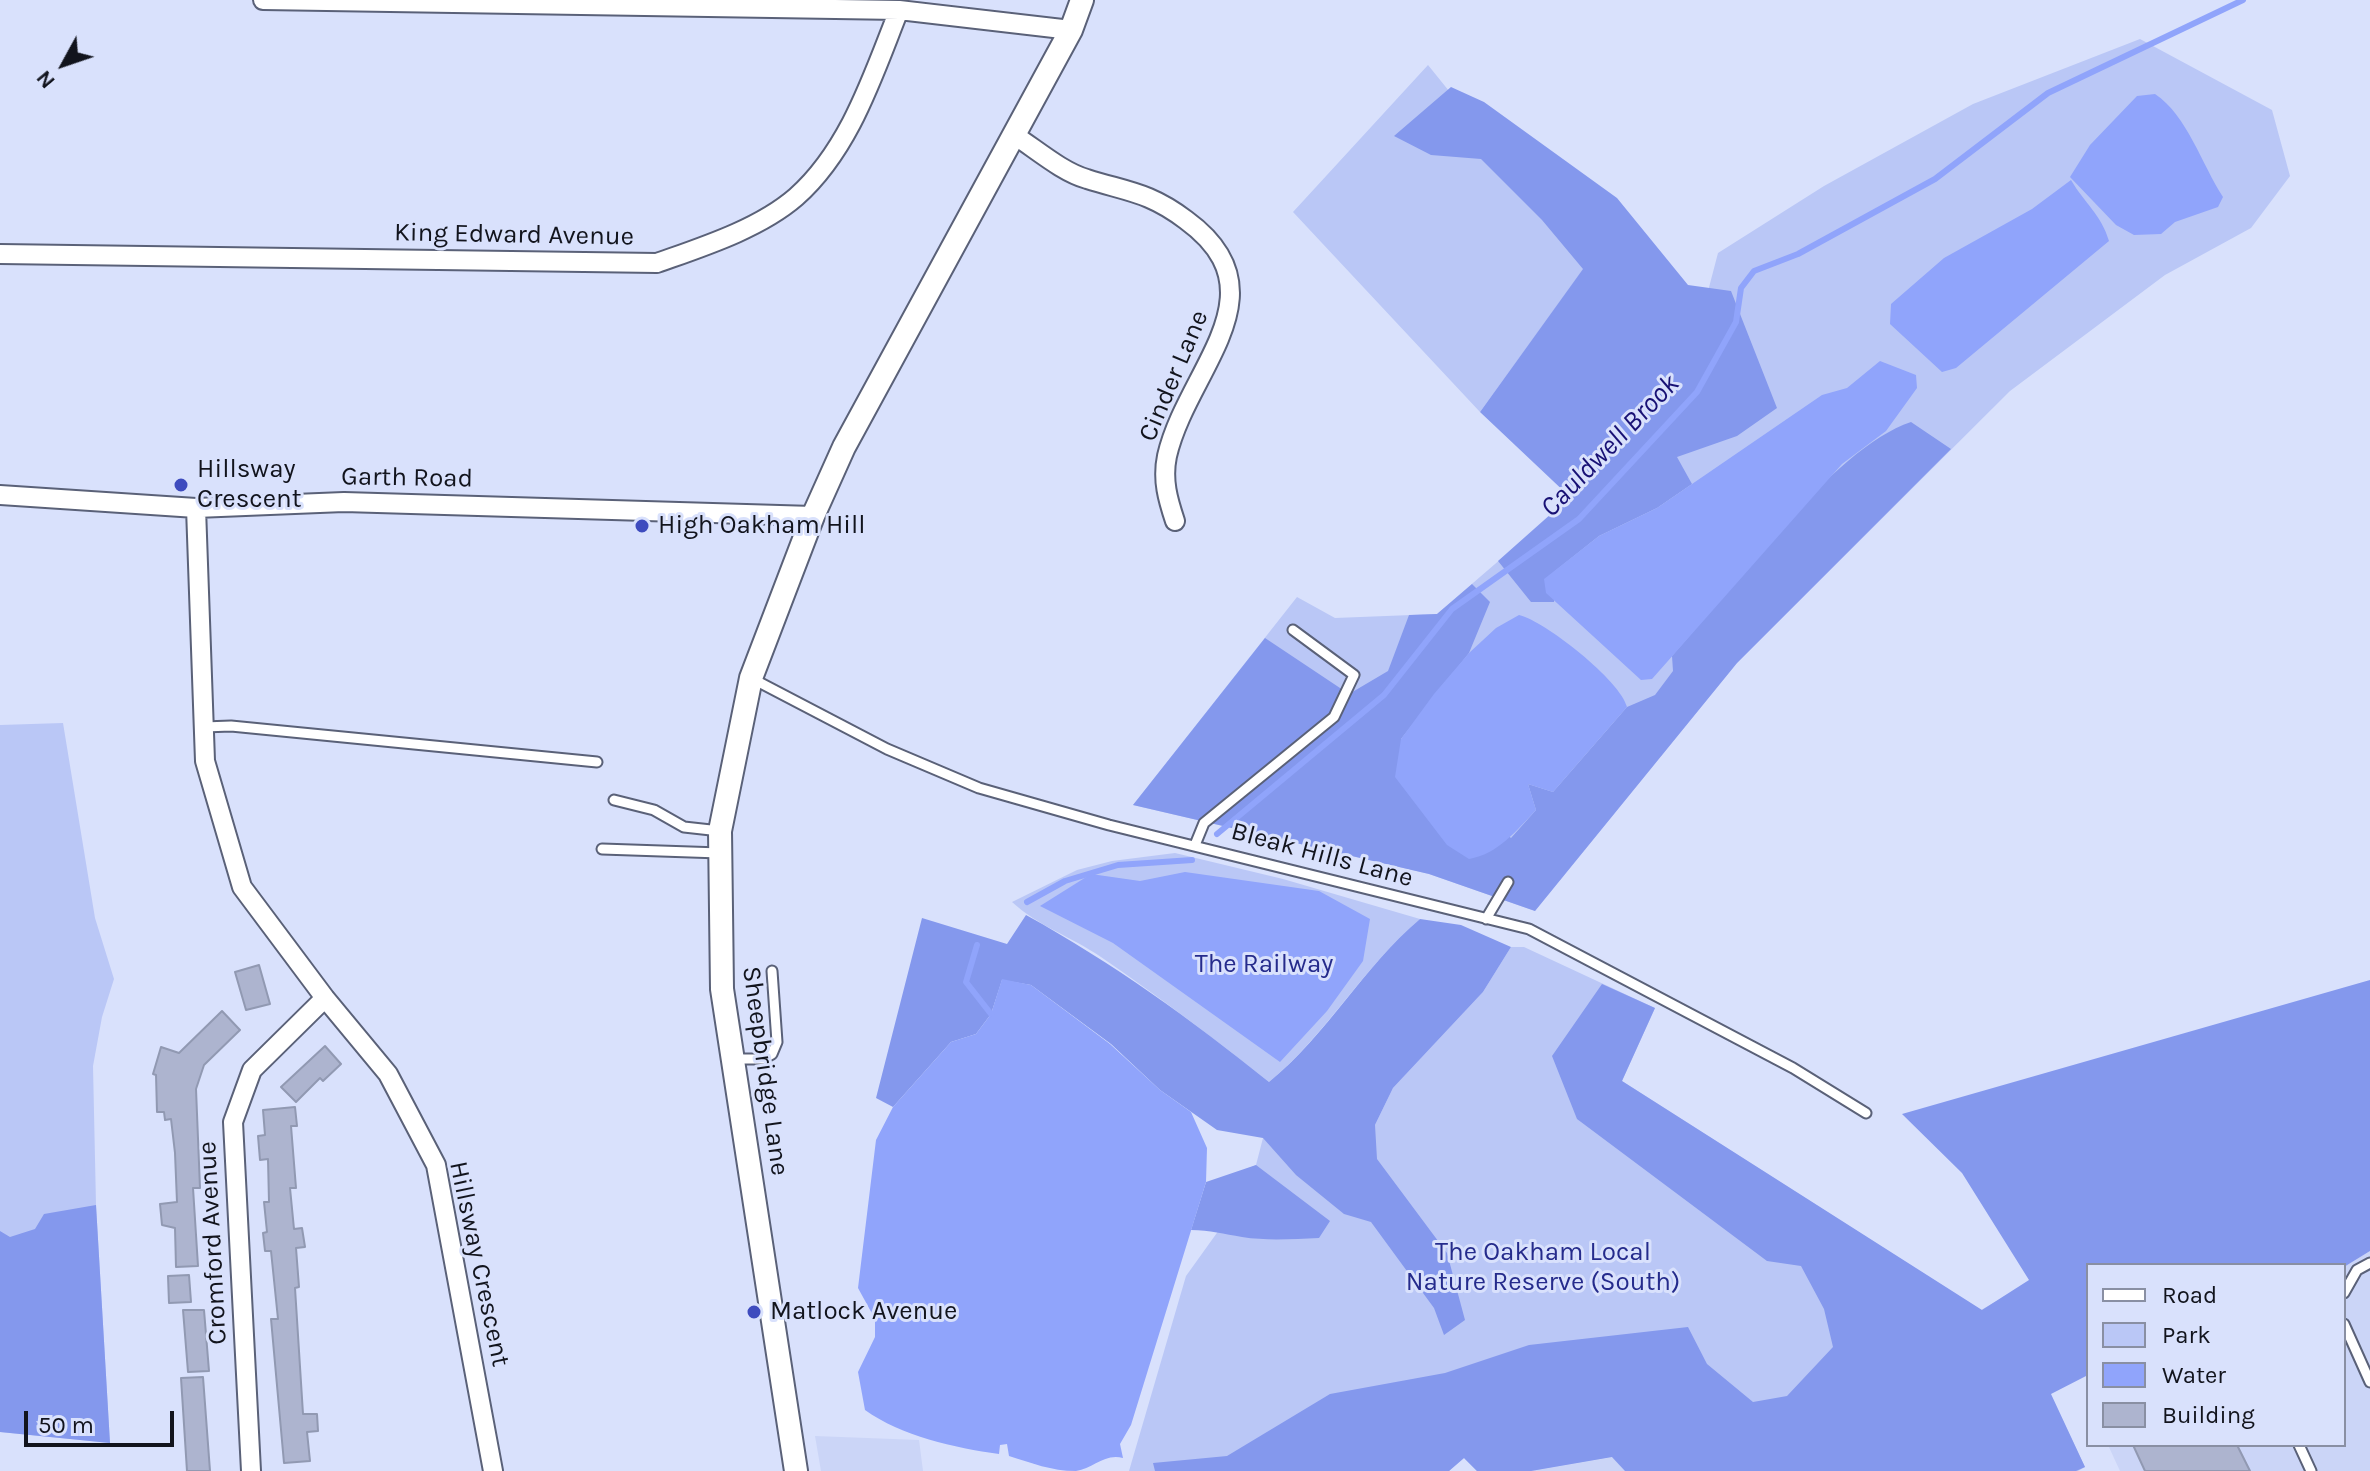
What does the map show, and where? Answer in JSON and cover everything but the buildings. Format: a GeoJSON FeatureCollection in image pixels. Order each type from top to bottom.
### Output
{"type":"FeatureCollection","features":[{"type":"Feature","properties":{"kind":"street"},"geometry":{"type":"LineString","coordinates":[[263,0],[899,10],[1071,30]]}},
{"type":"Feature","properties":{"kind":"street"},"geometry":{"type":"LineString","coordinates":[[751,678],[813,516],[844,447],[1071,30],[1082,0]]}},
{"type":"Feature","properties":{"kind":"street","name":"King Edward Avenue"},"geometry":{"type":"LineString","coordinates":[[0,254],[657,263],[727,238],[795,197],[841,143],[866,94],[899,10]]}},
{"type":"Feature","properties":{"kind":"street","name":"Cinder Lane"},"geometry":{"type":"LineString","coordinates":[[1014,135],[1084,179],[1148,194],[1189,221],[1227,263],[1233,291],[1230,312],[1185,404],[1166,458],[1165,490],[1175,521]]}},
{"type":"Feature","properties":{"kind":"street","name":"Garth Road"},"geometry":{"type":"LineString","coordinates":[[0,495],[196,508],[344,502],[813,516]]}},
{"type":"Feature","properties":{"kind":"street","name":"Hillsway Crescent"},"geometry":{"type":"LineString","coordinates":[[196,508],[205,761],[242,887],[325,998],[388,1074],[436,1165],[493,1471]]}},
{"type":"Feature","properties":{"kind":"street","name":"Sheepbridge Lane"},"geometry":{"type":"LineString","coordinates":[[751,678],[720,842],[722,989],[796,1471]]}},
{"type":"Feature","properties":{"kind":"street","name":"Cromford Avenue"},"geometry":{"type":"LineString","coordinates":[[251,1471],[233,1122],[252,1070],[325,998]]}},
{"type":"Feature","properties":{"kind":"lane"},"geometry":{"type":"LineString","coordinates":[[1195,845],[1205,822],[1334,717],[1354,675],[1293,630]]}},
{"type":"Feature","properties":{"kind":"lane","name":"Bleak Hills Lane"},"geometry":{"type":"LineString","coordinates":[[751,678],[887,749],[979,788],[1109,825],[1529,929],[1793,1068],[1866,1113]]}},
{"type":"Feature","properties":{"kind":"lane"},"geometry":{"type":"LineString","coordinates":[[204,727],[231,726],[597,762]]}},
{"type":"Feature","properties":{"kind":"lane"},"geometry":{"type":"LineString","coordinates":[[614,800],[654,810],[720,842]]}},
{"type":"Feature","properties":{"kind":"lane"},"geometry":{"type":"LineString","coordinates":[[602,849],[720,842]]}},
{"type":"Feature","properties":{"kind":"lane"},"geometry":{"type":"LineString","coordinates":[[1486,919],[1508,882]]}},
{"type":"Feature","properties":{"kind":"lane"},"geometry":{"type":"LineString","coordinates":[[733,1059],[763,1059],[772,1054],[777,1042],[772,971]]}},
{"type":"Feature","properties":{"kind":"lane"},"geometry":{"type":"LineString","coordinates":[[2346,1289],[2357,1270],[2370,1263]]}},
{"type":"Feature","properties":{"kind":"lane"},"geometry":{"type":"LineString","coordinates":[[2346,1328],[2370,1382]]}},
{"type":"Feature","properties":{"kind":"lane"},"geometry":{"type":"LineString","coordinates":[[2300,1447],[2311,1471]]}},
{"type":"Feature","properties":{"kind":"shaded area"},"geometry":{"type":"Polygon","coordinates":[[[1451,87],[1484,102],[1617,198],[1688,285],[1731,291],[1777,408],[1737,436],[1677,457],[1692,484],[1657,508],[1599,536],[1555,571],[1554,602],[1531,602],[1498,561],[1570,497],[1480,412],[1583,269],[1542,220],[1481,159],[1431,155],[1394,136],[1451,87]]]}},
{"type":"Feature","properties":{"kind":"shaded area"},"geometry":{"type":"Polygon","coordinates":[[[1911,422],[1951,449],[1737,663],[1535,911],[1429,874],[1133,805],[1265,638],[1349,694],[1388,671],[1409,615],[1437,614],[1472,584],[1490,602],[1469,653],[1401,739],[1511,838],[1536,810],[1528,784],[1553,792],[1627,707],[1655,695],[1673,671],[1672,656],[1784,524],[1848,461],[1880,437],[1911,422]]]}},
{"type":"Feature","properties":{"kind":"shaded area"},"geometry":{"type":"Polygon","coordinates":[[[1026,915],[1151,993],[1269,1082],[1309,1043],[1381,958],[1420,919],[1461,925],[1511,947],[1483,992],[1393,1088],[1375,1125],[1377,1159],[1447,1253],[1465,1320],[1444,1335],[1434,1308],[1371,1222],[1344,1214],[1296,1175],[1263,1138],[1217,1130],[1160,1090],[1111,1044],[1031,985],[1002,980],[991,1014],[976,1034],[951,1042],[893,1107],[876,1098],[922,918],[1007,944],[1026,915]]]}},
{"type":"Feature","properties":{"kind":"shaded area"},"geometry":{"type":"Polygon","coordinates":[[[2370,980],[2370,1251],[2346,1266],[2346,1263],[2086,1263],[2086,1376],[2051,1394],[2085,1467],[2076,1471],[1625,1471],[1612,1457],[1531,1471],[1477,1471],[1464,1458],[1449,1471],[1155,1471],[1153,1463],[1227,1456],[1330,1394],[1445,1373],[1529,1345],[1688,1327],[1707,1364],[1753,1402],[1787,1396],[1833,1347],[1824,1309],[1801,1266],[1767,1261],[1577,1119],[1552,1056],[1602,984],[1655,1008],[1622,1081],[1982,1310],[2029,1280],[1962,1173],[1902,1114],[2370,980]]]}},
{"type":"Feature","properties":{"kind":"shaded area"},"geometry":{"type":"Polygon","coordinates":[[[1256,1165],[1330,1221],[1319,1238],[1261,1239],[1191,1230],[1206,1182],[1256,1165]]]}},
{"type":"Feature","properties":{"kind":"shaded area"},"geometry":{"type":"Polygon","coordinates":[[[96,1205],[110,1443],[0,1432],[0,1231],[10,1237],[35,1229],[44,1214],[96,1205]]]}},
{"type":"Feature","properties":{"kind":"shaded area"},"geometry":{"type":"Polygon","coordinates":[[[2370,1251],[2370,1471],[2120,1471],[2109,1447],[2346,1447],[2346,1266],[2370,1251]]]}},
{"type":"Feature","properties":{"kind":"shaded area"},"geometry":{"type":"Polygon","coordinates":[[[815,1436],[919,1440],[923,1471],[821,1471],[815,1436]]]}},
{"type":"Feature","properties":{"kind":"shaded area"},"geometry":{"type":"Polygon","coordinates":[[[1613,1457],[1625,1471],[1531,1471],[1613,1457]]]}},
{"type":"Feature","properties":{"kind":"green space"},"geometry":{"type":"Polygon","coordinates":[[[2140,39],[2272,110],[2290,176],[2251,228],[2165,275],[2010,391],[1737,663],[1535,911],[1429,874],[1133,805],[1297,597],[1335,618],[1437,614],[1560,508],[1684,383],[1718,253],[1824,186],[1973,104],[2140,39]]]}},
{"type":"Feature","properties":{"kind":"green space"},"geometry":{"type":"Polygon","coordinates":[[[1428,65],[1588,263],[1480,412],[1293,212],[1428,65]]]}},
{"type":"Feature","properties":{"kind":"green space"},"geometry":{"type":"Polygon","coordinates":[[[63,723],[95,918],[114,979],[102,1017],[93,1066],[96,1205],[110,1443],[0,1432],[0,725],[63,723]]]}},
{"type":"Feature","properties":{"kind":"green space","name":"The Railway"},"geometry":{"type":"Polygon","coordinates":[[[1175,853],[1283,879],[1420,919],[1381,958],[1309,1043],[1269,1082],[1123,972],[1012,902],[1077,870],[1112,861],[1175,853]]]}},
{"type":"Feature","properties":{"kind":"green space","name":"The Oakham Local Nature Reserve (South)"},"geometry":{"type":"Polygon","coordinates":[[[1511,947],[1524,947],[1655,1008],[1622,1081],[1981,1310],[2004,1297],[2085,1467],[2078,1471],[1625,1471],[1612,1457],[1531,1471],[1477,1471],[1464,1458],[1449,1471],[1129,1471],[1186,1276],[1219,1230],[1228,1177],[1256,1165],[1263,1138],[1375,1125],[1393,1088],[1483,992],[1511,947]]]}},
{"type":"Feature","properties":{"kind":"water"},"geometry":{"type":"Polygon","coordinates":[[[2155,94],[2185,127],[2223,197],[2218,207],[2175,222],[2161,234],[2134,235],[2116,225],[2070,177],[2090,145],[2137,96],[2155,94]]]}},
{"type":"Feature","properties":{"kind":"water"},"geometry":{"type":"Polygon","coordinates":[[[2071,180],[2097,216],[2109,241],[1956,368],[1942,372],[1890,324],[1891,304],[1944,258],[2032,209],[2071,180]]]}},
{"type":"Feature","properties":{"kind":"water"},"geometry":{"type":"Polygon","coordinates":[[[1880,361],[1916,375],[1917,388],[1886,431],[1842,464],[1652,679],[1641,680],[1546,593],[1544,579],[1599,536],[1657,508],[1822,395],[1847,388],[1880,361]]]}},
{"type":"Feature","properties":{"kind":"water"},"geometry":{"type":"Polygon","coordinates":[[[1519,615],[1546,628],[1597,668],[1622,696],[1627,707],[1553,792],[1528,784],[1536,810],[1498,847],[1469,859],[1447,845],[1395,777],[1401,739],[1469,653],[1496,628],[1519,615]]]}},
{"type":"Feature","properties":{"kind":"water","name":"The Railway"},"geometry":{"type":"Polygon","coordinates":[[[1185,872],[1319,891],[1370,919],[1363,961],[1327,1011],[1280,1062],[1113,943],[1040,906],[1091,874],[1140,881],[1185,872]]]}},
{"type":"Feature","properties":{"kind":"water"},"geometry":{"type":"Polygon","coordinates":[[[1002,979],[1031,985],[1110,1044],[1160,1090],[1191,1112],[1207,1148],[1206,1182],[1131,1425],[1120,1444],[1123,1458],[1104,1459],[1076,1471],[1050,1468],[1009,1456],[1007,1444],[1000,1445],[999,1454],[929,1440],[895,1427],[865,1410],[858,1372],[875,1337],[875,1319],[858,1288],[876,1140],[893,1107],[951,1042],[976,1034],[991,1014],[1002,979]]]}},
{"type":"Feature","properties":{"kind":"waterway","name":"Cauldwell Brook"},"geometry":{"type":"LineString","coordinates":[[1217,834],[1384,695],[1452,609],[1579,519],[1697,392],[1736,322],[1741,288],[1754,271],[1798,254],[1935,179],[2048,93],[2243,0]]}},
{"type":"Feature","properties":{"kind":"waterway","name":"Cauldwell Brook"},"geometry":{"type":"LineString","coordinates":[[1027,902],[1065,881],[1118,865],[1192,860]]}},
{"type":"Feature","properties":{"kind":"waterway","name":"Cauldwell Brook"},"geometry":{"type":"LineString","coordinates":[[977,945],[966,982],[991,1014]]}},
{"type":"Feature","properties":{"kind":"place","name":"Hillsway Crescent"},"geometry":{"type":"Point","coordinates":[181,485]}},
{"type":"Feature","properties":{"kind":"place","name":"High Oakham Hill"},"geometry":{"type":"Point","coordinates":[642,526]}},
{"type":"Feature","properties":{"kind":"place","name":"Matlock Avenue"},"geometry":{"type":"Point","coordinates":[754,1312]}}]}
